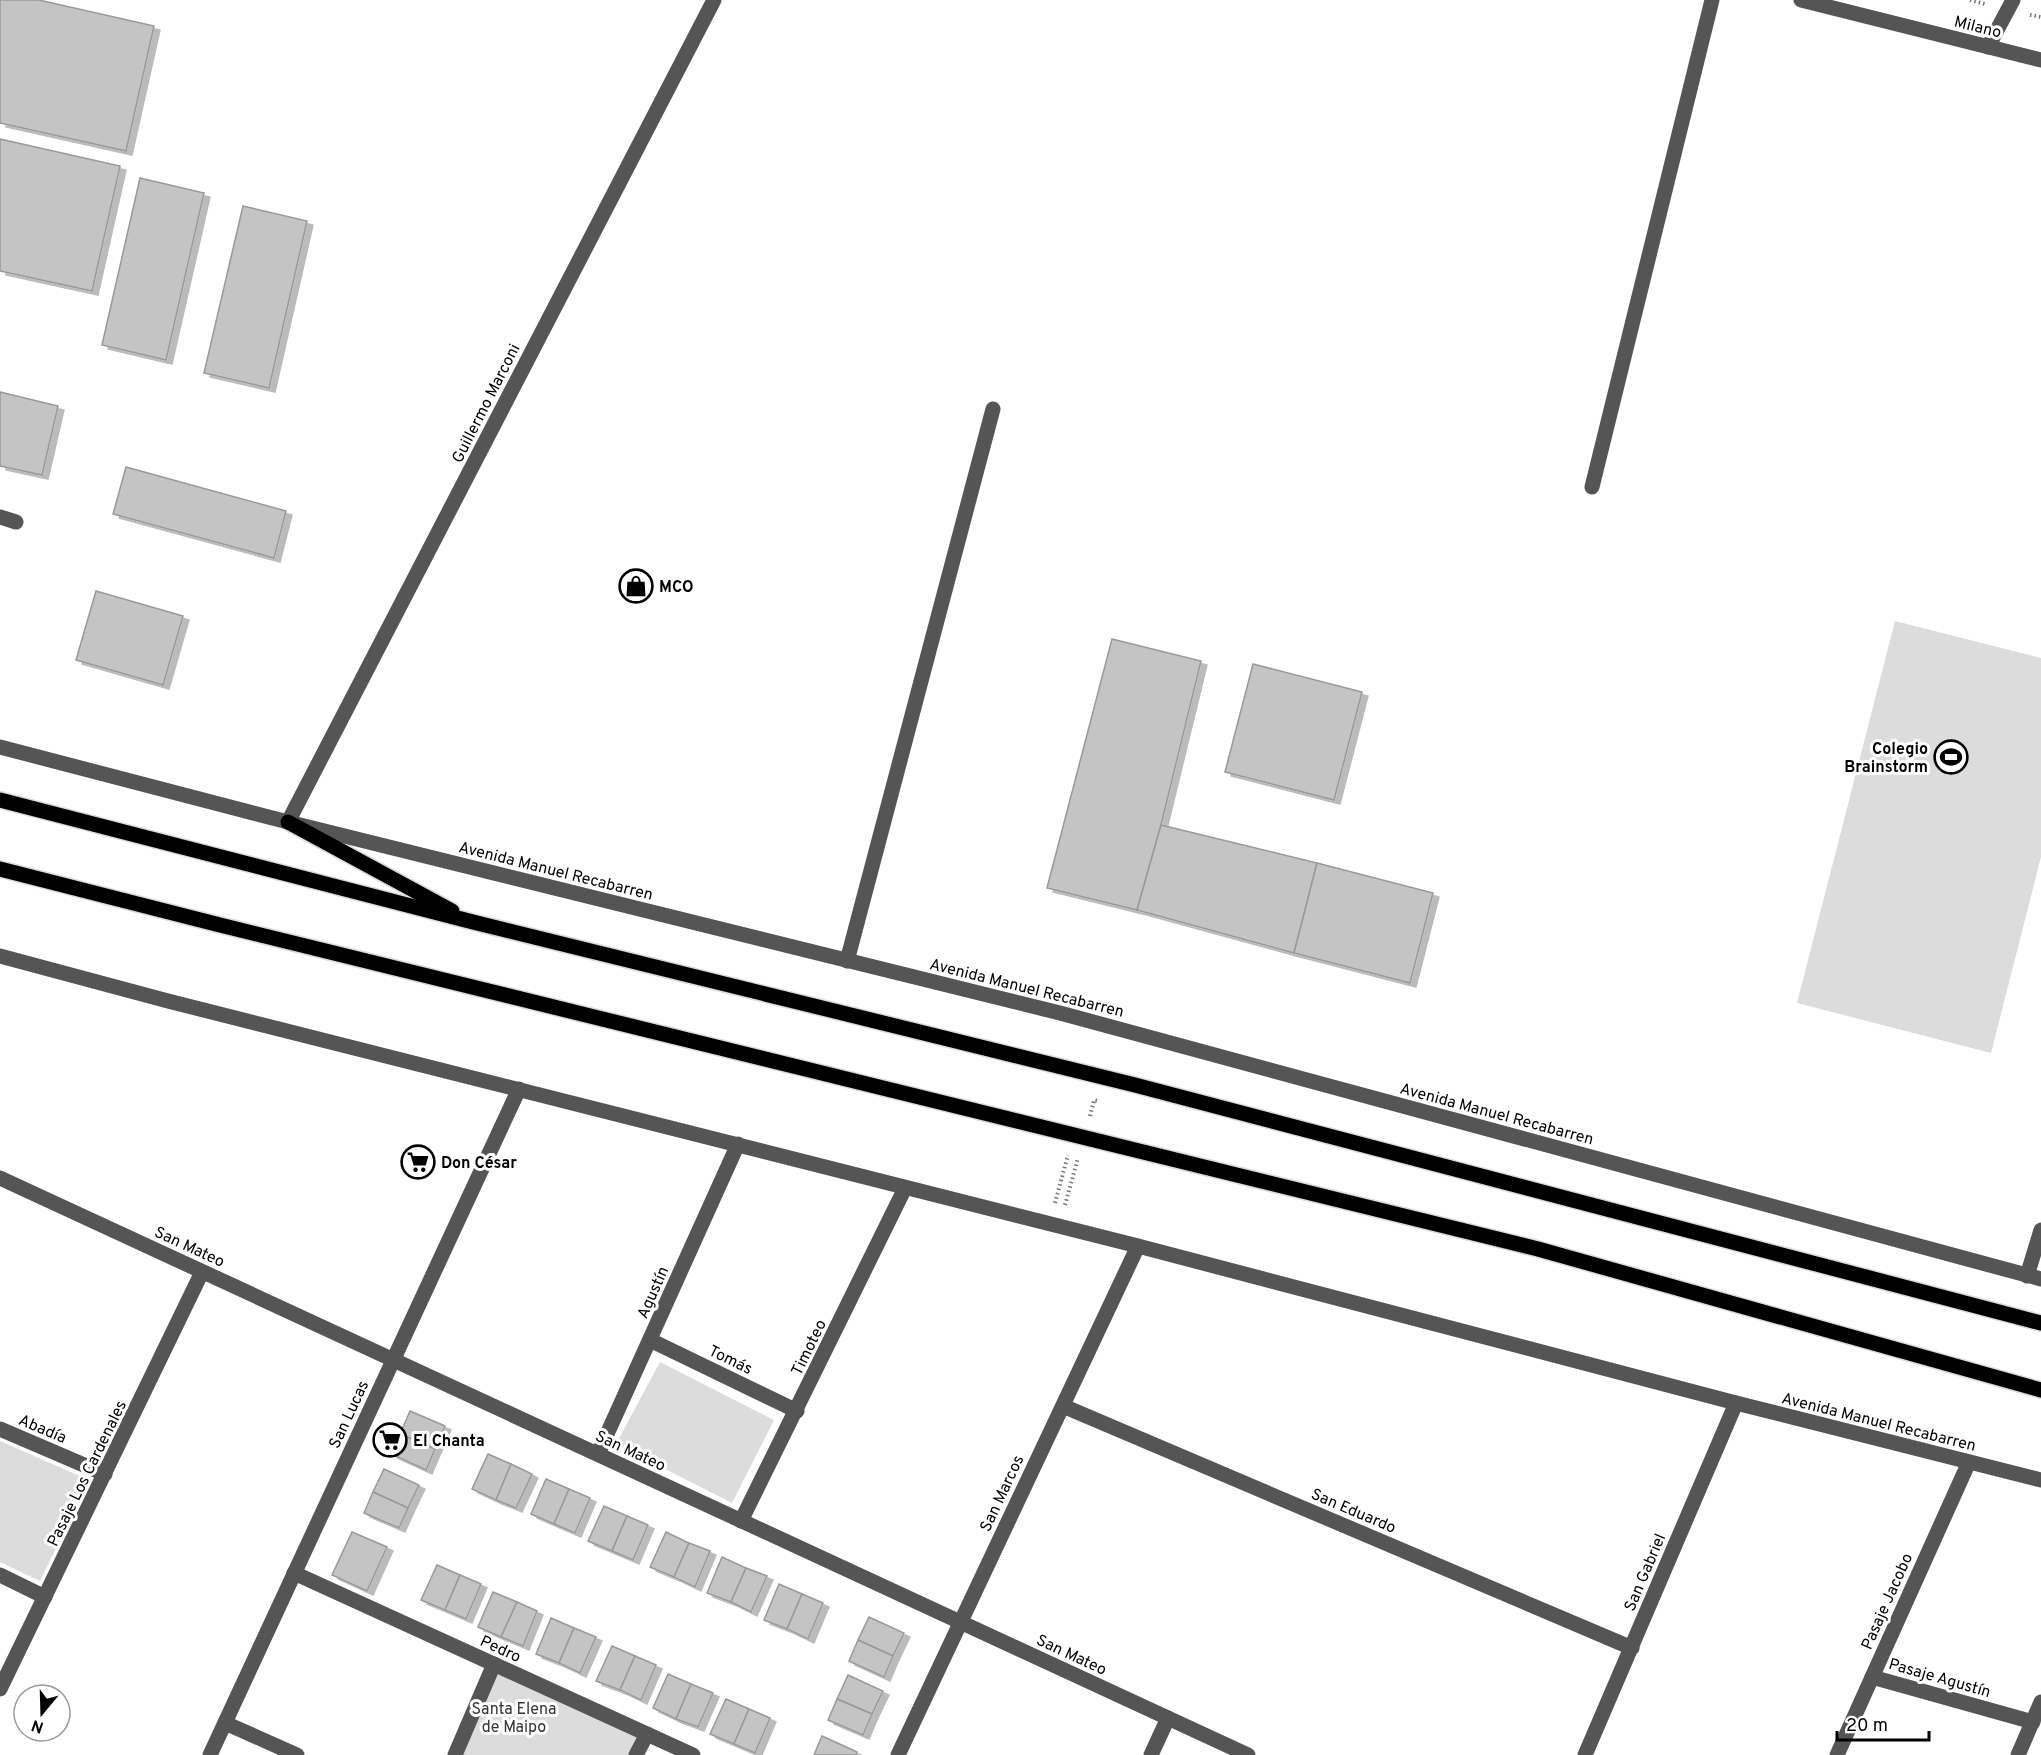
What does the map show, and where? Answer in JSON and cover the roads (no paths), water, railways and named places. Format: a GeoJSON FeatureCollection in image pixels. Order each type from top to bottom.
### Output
{"type":"FeatureCollection","features":[{"type":"Feature","properties":{"kind":"main road"},"geometry":{"type":"LineString","coordinates":[[0,800],[473,922],[1135,1085],[2041,1323]]}},
{"type":"Feature","properties":{"kind":"main road"},"geometry":{"type":"LineString","coordinates":[[288,822],[473,922]]}},
{"type":"Feature","properties":{"kind":"main road"},"geometry":{"type":"LineString","coordinates":[[0,869],[1538,1249],[2041,1390]]}},
{"type":"Feature","properties":{"kind":"street","name":"Guillermo Marconi"},"geometry":{"type":"LineString","coordinates":[[288,822],[714,0]]}},
{"type":"Feature","properties":{"kind":"street"},"geometry":{"type":"LineString","coordinates":[[1592,488],[1712,0]]}},
{"type":"Feature","properties":{"kind":"street","name":"Milano"},"geometry":{"type":"LineString","coordinates":[[1801,0],[2041,60]]}},
{"type":"Feature","properties":{"kind":"street"},"geometry":{"type":"LineString","coordinates":[[1988,47],[2013,0]]}},
{"type":"Feature","properties":{"kind":"street"},"geometry":{"type":"LineString","coordinates":[[846,961],[993,409]]}},
{"type":"Feature","properties":{"kind":"street"},"geometry":{"type":"LineString","coordinates":[[0,517],[16,522]]}},
{"type":"Feature","properties":{"kind":"street","name":"Avenida Manuel Recabarren"},"geometry":{"type":"LineString","coordinates":[[0,747],[288,822],[1060,1013],[2034,1277]]}},
{"type":"Feature","properties":{"kind":"street","name":"Avenida Manuel Recabarren"},"geometry":{"type":"LineString","coordinates":[[0,956],[168,1001],[1137,1246],[2041,1480]]}},
{"type":"Feature","properties":{"kind":"street","name":"San Lucas"},"geometry":{"type":"LineString","coordinates":[[210,1755],[519,1089]]}},
{"type":"Feature","properties":{"kind":"street","name":"Agustín"},"geometry":{"type":"LineString","coordinates":[[598,1454],[738,1144]]}},
{"type":"Feature","properties":{"kind":"street","name":"San Mateo"},"geometry":{"type":"LineString","coordinates":[[0,1178],[1248,1755]]}},
{"type":"Feature","properties":{"kind":"street","name":"Timoteo"},"geometry":{"type":"LineString","coordinates":[[741,1521],[905,1188]]}},
{"type":"Feature","properties":{"kind":"street"},"geometry":{"type":"LineString","coordinates":[[2034,1277],[2041,1230]]}},
{"type":"Feature","properties":{"kind":"street","name":"San Marcos"},"geometry":{"type":"LineString","coordinates":[[898,1755],[1137,1246]]}},
{"type":"Feature","properties":{"kind":"street","name":"Pasaje Los Cardenales"},"geometry":{"type":"LineString","coordinates":[[0,1689],[202,1272]]}},
{"type":"Feature","properties":{"kind":"street","name":"Tomás"},"geometry":{"type":"LineString","coordinates":[[650,1340],[797,1411]]}},
{"type":"Feature","properties":{"kind":"street","name":"San Gabriel"},"geometry":{"type":"LineString","coordinates":[[1585,1755],[1737,1403]]}},
{"type":"Feature","properties":{"kind":"street","name":"San Eduardo"},"geometry":{"type":"LineString","coordinates":[[1062,1406],[1632,1648]]}},
{"type":"Feature","properties":{"kind":"street","name":"Abadía"},"geometry":{"type":"LineString","coordinates":[[0,1429],[105,1474]]}},
{"type":"Feature","properties":{"kind":"street","name":"Pasaje Jacobo"},"geometry":{"type":"LineString","coordinates":[[1837,1755],[1969,1462]]}},
{"type":"Feature","properties":{"kind":"street","name":"Pedro"},"geometry":{"type":"LineString","coordinates":[[294,1573],[693,1755]]}},
{"type":"Feature","properties":{"kind":"street"},"geometry":{"type":"LineString","coordinates":[[0,1575],[45,1597]]}},
{"type":"Feature","properties":{"kind":"street"},"geometry":{"type":"LineString","coordinates":[[455,1755],[494,1664]]}},
{"type":"Feature","properties":{"kind":"street","name":"Pasaje Agustín"},"geometry":{"type":"LineString","coordinates":[[1872,1677],[2032,1722]]}},
{"type":"Feature","properties":{"kind":"street"},"geometry":{"type":"LineString","coordinates":[[2018,1755],[2041,1702]]}},
{"type":"Feature","properties":{"kind":"street"},"geometry":{"type":"LineString","coordinates":[[1151,1755],[1168,1718]]}},
{"type":"Feature","properties":{"kind":"street"},"geometry":{"type":"LineString","coordinates":[[225,1723],[297,1755]]}},
{"type":"Feature","properties":{"kind":"street"},"geometry":{"type":"LineString","coordinates":[[636,1755],[647,1734]]}},
{"type":"Feature","properties":{"kind":"place","name":"MCO"},"geometry":{"type":"Point","coordinates":[636,586]}},
{"type":"Feature","properties":{"kind":"place","name":"Colegio Brainstorm"},"geometry":{"type":"Point","coordinates":[1951,757]}},
{"type":"Feature","properties":{"kind":"place","name":"Don César"},"geometry":{"type":"Point","coordinates":[418,1162]}},
{"type":"Feature","properties":{"kind":"place","name":"El Chanta"},"geometry":{"type":"Point","coordinates":[390,1440]}},
{"type":"Feature","properties":{"kind":"park label","name":"Santa Elena de Maipo"},"geometry":{"type":"Point","coordinates":[514,1717]}}]}
